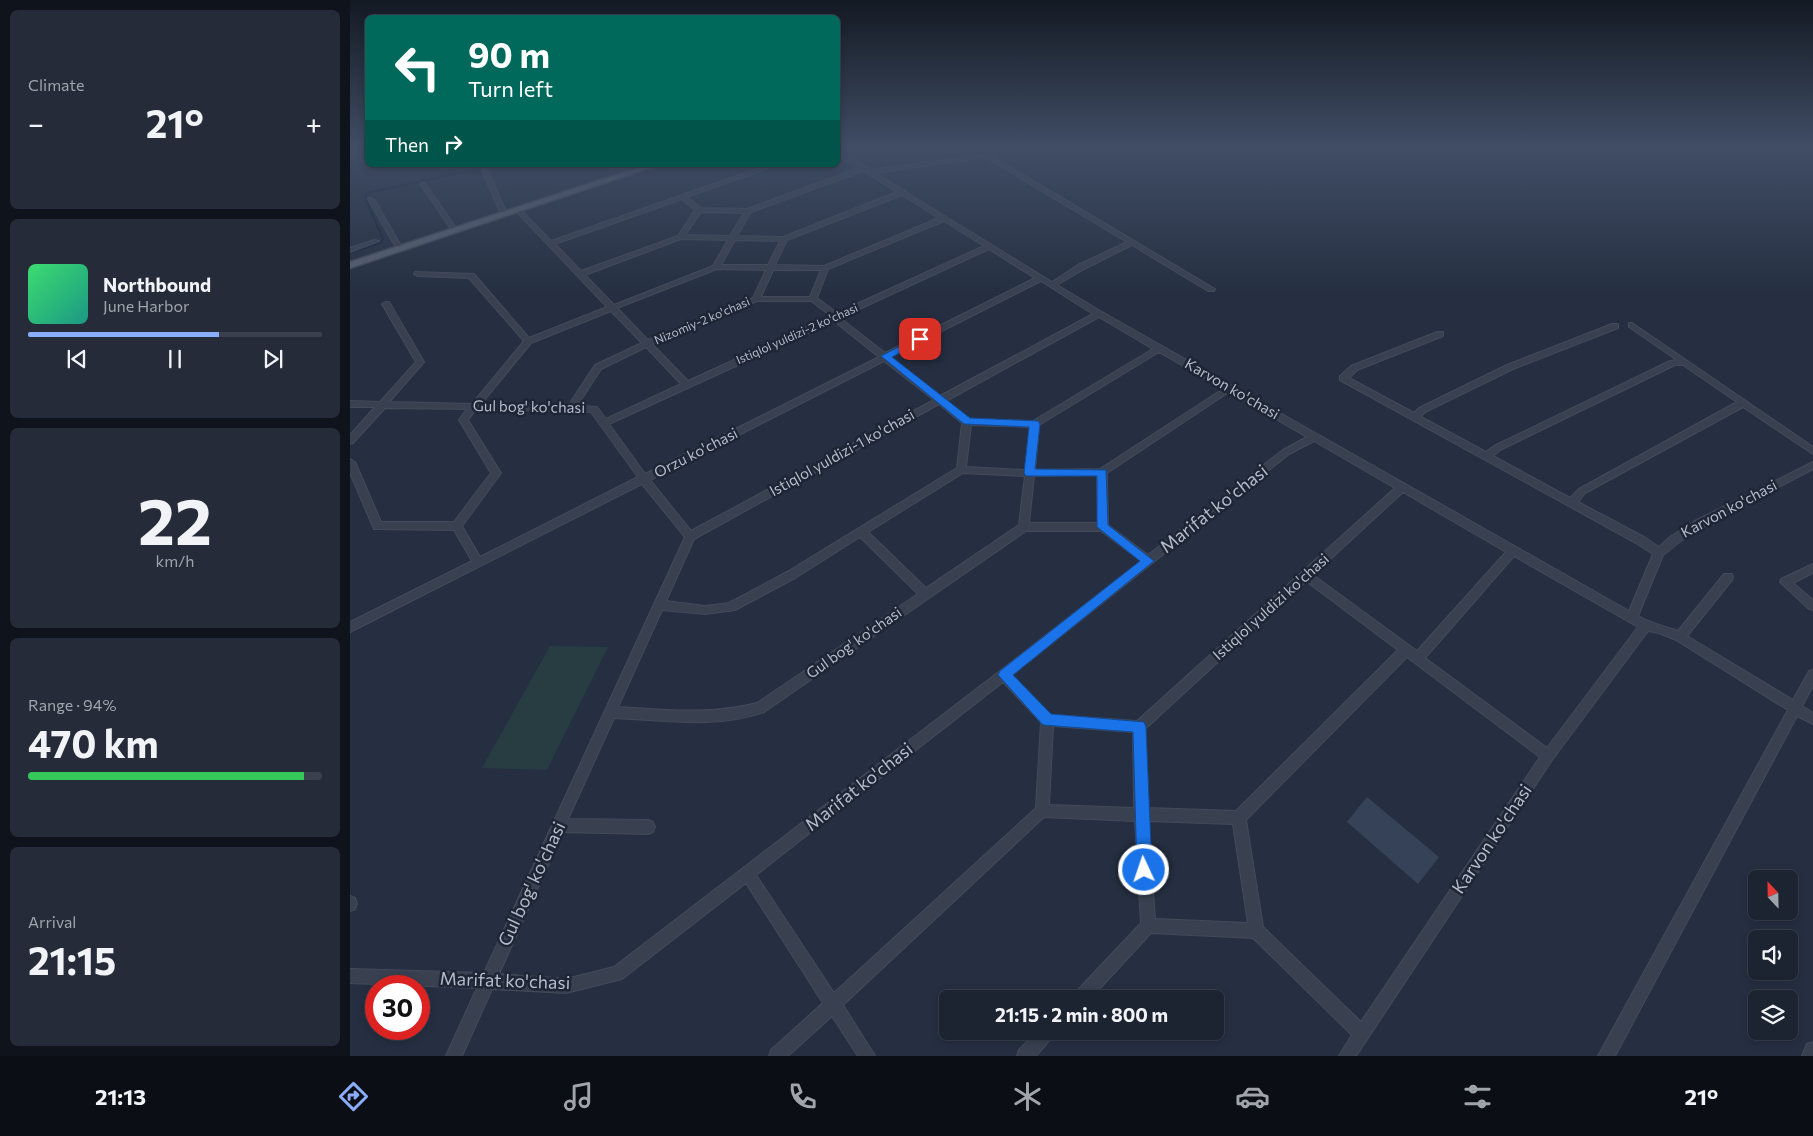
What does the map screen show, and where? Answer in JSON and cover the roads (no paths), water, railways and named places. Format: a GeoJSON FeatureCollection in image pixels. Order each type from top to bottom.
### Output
{"type":"FeatureCollection","features":[{"type":"Feature","properties":{"kind":"main road"},"geometry":{"type":"LineString","coordinates":[[350,263],[554,195]]}},
{"type":"Feature","properties":{"kind":"main road"},"geometry":{"type":"LineString","coordinates":[[350,263],[562,195]]}},
{"type":"Feature","properties":{"kind":"street"},"geometry":{"type":"LineString","coordinates":[[431,195],[453,228]]}},
{"type":"Feature","properties":{"kind":"street"},"geometry":{"type":"LineString","coordinates":[[494,195],[503,212]]}},
{"type":"Feature","properties":{"kind":"street"},"geometry":{"type":"LineString","coordinates":[[551,243],[688,195]]}},
{"type":"Feature","properties":{"kind":"street"},"geometry":{"type":"LineString","coordinates":[[683,197],[699,210],[748,212],[796,195]]}},
{"type":"Feature","properties":{"kind":"street"},"geometry":{"type":"LineString","coordinates":[[580,274],[680,237],[784,239],[896,195]]}},
{"type":"Feature","properties":{"kind":"street","name":"Karvon ko'chasi"},"geometry":{"type":"LineString","coordinates":[[909,195],[1099,314],[1645,626],[1660,629],[1680,637],[1813,718]]}},
{"type":"Feature","properties":{"kind":"street"},"geometry":{"type":"LineString","coordinates":[[1054,195],[1211,290]]}},
{"type":"Feature","properties":{"kind":"street"},"geometry":{"type":"LineString","coordinates":[[371,199],[398,246]]}},
{"type":"Feature","properties":{"kind":"street","name":"Nizomiy-2 ko'chasi"},"geometry":{"type":"LineString","coordinates":[[518,210],[686,384]]}},
{"type":"Feature","properties":{"kind":"street"},"geometry":{"type":"LineString","coordinates":[[680,237],[699,210]]}},
{"type":"Feature","properties":{"kind":"street"},"geometry":{"type":"LineString","coordinates":[[716,267],[748,212]]}},
{"type":"Feature","properties":{"kind":"street"},"geometry":{"type":"LineString","coordinates":[[474,406],[528,341],[716,267],[825,268],[945,218]]}},
{"type":"Feature","properties":{"kind":"street"},"geometry":{"type":"LineString","coordinates":[[784,239],[756,298],[813,299],[967,422],[1035,424],[1160,348]]}},
{"type":"Feature","properties":{"kind":"street"},"geometry":{"type":"LineString","coordinates":[[350,250],[376,241]]}},
{"type":"Feature","properties":{"kind":"street"},"geometry":{"type":"LineString","coordinates":[[1052,285],[1132,242]]}},
{"type":"Feature","properties":{"kind":"street","name":"Istiqlol yuldizi-2 ko'chasi"},"geometry":{"type":"LineString","coordinates":[[604,423],[990,246]]}},
{"type":"Feature","properties":{"kind":"street"},"geometry":{"type":"LineString","coordinates":[[813,299],[825,268]]}},
{"type":"Feature","properties":{"kind":"street"},"geometry":{"type":"LineString","coordinates":[[418,274],[471,276],[528,341]]}},
{"type":"Feature","properties":{"kind":"street","name":"Orzu ko'chasi"},"geometry":{"type":"LineString","coordinates":[[350,627],[1041,278]]}},
{"type":"Feature","properties":{"kind":"street","name":"Nizomiy-2 ko'chasi"},"geometry":{"type":"LineString","coordinates":[[571,408],[598,367],[648,343],[756,298]]}},
{"type":"Feature","properties":{"kind":"street"},"geometry":{"type":"LineString","coordinates":[[350,441],[420,362],[386,304]]}},
{"type":"Feature","properties":{"kind":"street","name":"Istiqlol yuldizi-1 ko'chasi"},"geometry":{"type":"LineString","coordinates":[[690,536],[1099,314]]}},
{"type":"Feature","properties":{"kind":"street"},"geometry":{"type":"LineString","coordinates":[[1632,325],[1813,451]]}},
{"type":"Feature","properties":{"kind":"street"},"geometry":{"type":"LineString","coordinates":[[1415,417],[1422,410],[1510,367],[1615,326]]}},
{"type":"Feature","properties":{"kind":"street"},"geometry":{"type":"LineString","coordinates":[[1440,334],[1354,368],[1343,378],[1572,502],[1640,540],[1659,553]]}},
{"type":"Feature","properties":{"kind":"street"},"geometry":{"type":"LineString","coordinates":[[1486,456],[1497,448],[1673,362],[1686,362]]}},
{"type":"Feature","properties":{"kind":"street"},"geometry":{"type":"LineString","coordinates":[[659,605],[706,610],[731,607],[791,575],[961,470],[1029,473],[1102,472],[1230,388]]}},
{"type":"Feature","properties":{"kind":"street"},"geometry":{"type":"LineString","coordinates":[[1572,502],[1582,491],[1744,402]]}},
{"type":"Feature","properties":{"kind":"street","name":"Gul bog' ko'chasi"},"geometry":{"type":"LineString","coordinates":[[350,404],[594,409],[644,479],[690,536],[454,1056]]}},
{"type":"Feature","properties":{"kind":"street","name":"Gul bog' ko'chasi"},"geometry":{"type":"LineString","coordinates":[[457,526],[496,473],[463,420],[474,406]]}},
{"type":"Feature","properties":{"kind":"street"},"geometry":{"type":"LineString","coordinates":[[961,470],[967,422]]}},
{"type":"Feature","properties":{"kind":"street"},"geometry":{"type":"LineString","coordinates":[[1035,424],[1024,527],[1103,527],[1148,561]]}},
{"type":"Feature","properties":{"kind":"street","name":"Marifat ko'chasi"},"geometry":{"type":"LineString","coordinates":[[350,976],[566,986],[617,974],[1004,675],[1286,452],[1315,436]]}},
{"type":"Feature","properties":{"kind":"street"},"geometry":{"type":"LineString","coordinates":[[350,462],[378,526],[457,526],[478,563]]}},
{"type":"Feature","properties":{"kind":"street","name":"Karvon ko'chasi"},"geometry":{"type":"LineString","coordinates":[[1631,618],[1659,553],[1674,540],[1698,524],[1813,465]]}},
{"type":"Feature","properties":{"kind":"street"},"geometry":{"type":"LineString","coordinates":[[1102,472],[1103,527]]}},
{"type":"Feature","properties":{"kind":"street","name":"Istiqlol yuldizi ko'chasi"},"geometry":{"type":"LineString","coordinates":[[1139,727],[1402,486]]}},
{"type":"Feature","properties":{"kind":"street","name":"Gul bog' ko'chasi"},"geometry":{"type":"LineString","coordinates":[[610,712],[740,715],[760,708],[1024,527]]}},
{"type":"Feature","properties":{"kind":"street"},"geometry":{"type":"LineString","coordinates":[[861,532],[925,594]]}},
{"type":"Feature","properties":{"kind":"street"},"geometry":{"type":"LineString","coordinates":[[1418,658],[1513,550]]}},
{"type":"Feature","properties":{"kind":"street"},"geometry":{"type":"LineString","coordinates":[[1813,568],[1785,582],[1813,606]]}},
{"type":"Feature","properties":{"kind":"street"},"geometry":{"type":"LineString","coordinates":[[1306,575],[1548,756]]}},
{"type":"Feature","properties":{"kind":"street"},"geometry":{"type":"LineString","coordinates":[[1680,637],[1728,577]]}},
{"type":"Feature","properties":{"kind":"street","name":"Karvon ko'chasi"},"geometry":{"type":"LineString","coordinates":[[1348,1056],[1548,756],[1645,626]]}},
{"type":"Feature","properties":{"kind":"street"},"geometry":{"type":"LineString","coordinates":[[1042,811],[1239,818],[1406,650]]}},
{"type":"Feature","properties":{"kind":"street"},"geometry":{"type":"LineString","coordinates":[[1004,675],[1048,720],[1139,727],[1141,814],[1148,926],[1088,990]]}},
{"type":"Feature","properties":{"kind":"street"},"geometry":{"type":"LineString","coordinates":[[1606,1056],[1813,675]]}},
{"type":"Feature","properties":{"kind":"street"},"geometry":{"type":"LineString","coordinates":[[776,1056],[1042,811],[1048,720]]}},
{"type":"Feature","properties":{"kind":"street"},"geometry":{"type":"LineString","coordinates":[[1239,818],[1256,931],[1362,1034]]}},
{"type":"Feature","properties":{"kind":"street"},"geometry":{"type":"LineString","coordinates":[[559,825],[648,827]]}},
{"type":"Feature","properties":{"kind":"street"},"geometry":{"type":"LineString","coordinates":[[747,873],[867,1056]]}},
{"type":"Feature","properties":{"kind":"street"},"geometry":{"type":"LineString","coordinates":[[1148,926],[1256,931]]}},
{"type":"Feature","properties":{"kind":"street"},"geometry":{"type":"LineString","coordinates":[[1025,1056],[1040,1040]]}},
{"type":"Feature","properties":{"kind":"street"},"geometry":{"type":"LineString","coordinates":[[1810,1056],[1813,1050]]}},
{"type":"Feature","properties":{"kind":"waterway"},"geometry":{"type":"LineString","coordinates":[[350,253],[380,243],[383,239],[366,195]]}}]}
